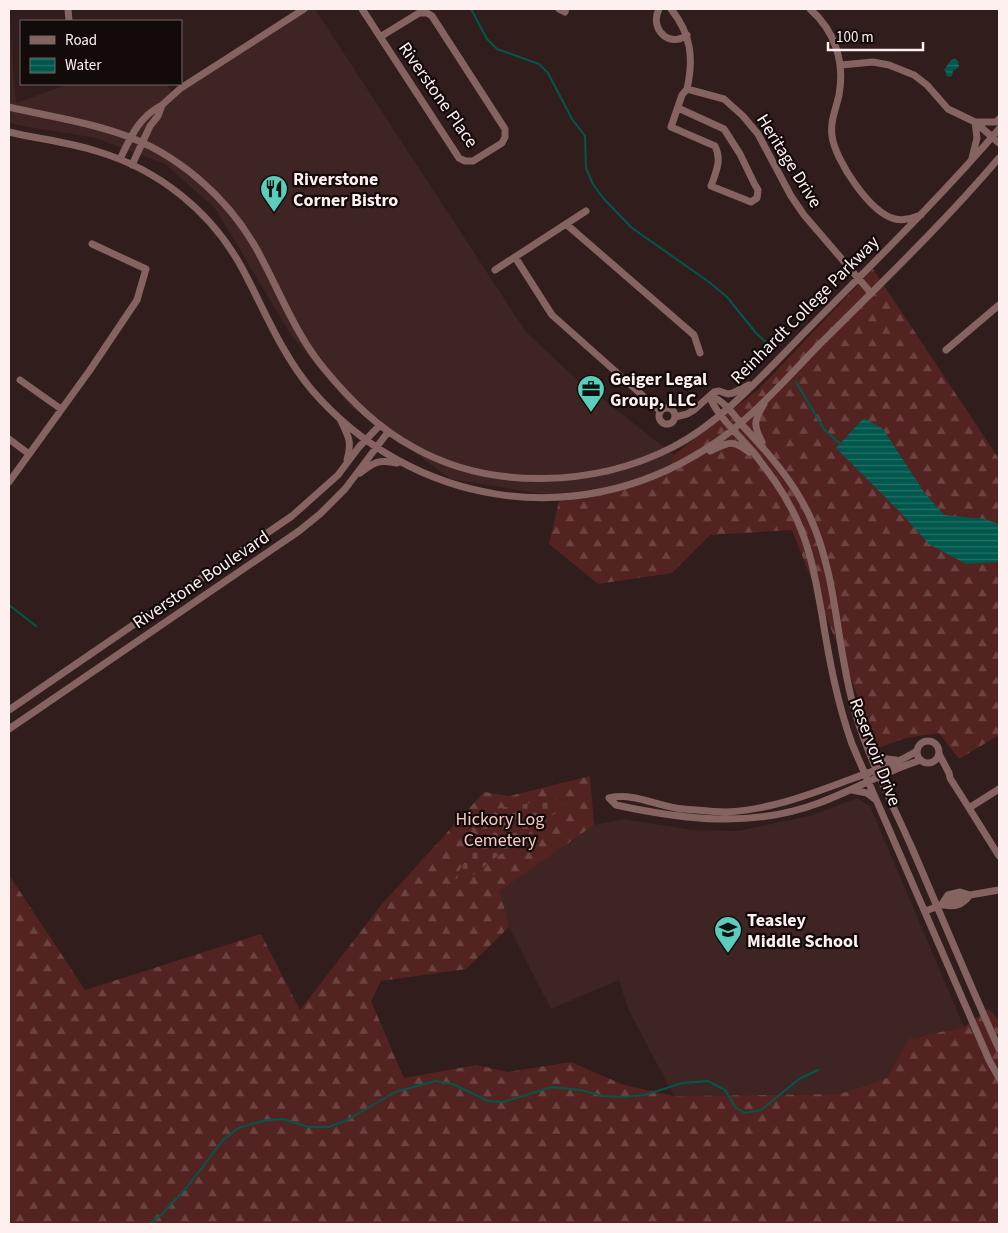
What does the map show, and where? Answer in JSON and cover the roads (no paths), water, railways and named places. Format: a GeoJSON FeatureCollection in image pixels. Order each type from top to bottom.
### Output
{"type":"FeatureCollection","features":[{"type":"Feature","properties":{"kind":"street"},"geometry":{"type":"LineString","coordinates":[[120,160],[130,138],[150,111],[162,105],[181,88],[304,9]]}},
{"type":"Feature","properties":{"kind":"street","name":"Riverstone Place"},"geometry":{"type":"LineString","coordinates":[[362,9],[380,37],[459,158],[465,161],[473,161],[502,143],[505,137],[505,129],[432,16],[427,13],[419,13],[380,37]]}},
{"type":"Feature","properties":{"kind":"street"},"geometry":{"type":"LineString","coordinates":[[559,9],[565,12],[566,9]]}},
{"type":"Feature","properties":{"kind":"street"},"geometry":{"type":"LineString","coordinates":[[659,9],[656,21],[662,34],[676,39],[687,35]]}},
{"type":"Feature","properties":{"kind":"street"},"geometry":{"type":"LineString","coordinates":[[671,9],[687,35],[692,60],[687,89],[682,95],[671,127],[715,146],[719,154],[719,162],[711,186],[751,202],[757,198],[758,190],[740,154],[724,130],[678,108]]}},
{"type":"Feature","properties":{"kind":"street"},"geometry":{"type":"LineString","coordinates":[[810,9],[820,17],[830,31],[841,65],[839,96],[831,122],[834,145],[842,162],[859,190],[871,204],[892,219],[911,218],[923,214]]}},
{"type":"Feature","properties":{"kind":"street"},"geometry":{"type":"LineString","coordinates":[[841,65],[873,62],[889,65],[914,75],[927,85],[948,109],[975,122],[999,143]]}},
{"type":"Feature","properties":{"kind":"street","name":"Heritage Drive"},"geometry":{"type":"LineString","coordinates":[[687,89],[724,99],[743,116],[758,134],[790,196],[871,294]]}},
{"type":"Feature","properties":{"kind":"street"},"geometry":{"type":"LineString","coordinates":[[132,165],[162,105]]}},
{"type":"Feature","properties":{"kind":"street","name":"Reinhardt College Parkway"},"geometry":{"type":"LineString","coordinates":[[9,106],[84,124],[130,138],[190,172],[231,212],[254,245],[301,335],[317,360],[351,400],[388,432],[416,449],[453,464],[494,474],[551,478],[606,472],[640,461],[689,438],[720,414],[756,381],[923,214],[999,129]]}},
{"type":"Feature","properties":{"kind":"street"},"geometry":{"type":"LineString","coordinates":[[975,122],[997,122],[999,119]]}},
{"type":"Feature","properties":{"kind":"street"},"geometry":{"type":"LineString","coordinates":[[972,160],[977,138],[975,122]]}},
{"type":"Feature","properties":{"kind":"street","name":"Reinhardt College Parkway"},"geometry":{"type":"LineString","coordinates":[[9,132],[87,148],[145,171],[176,190],[217,230],[242,269],[293,366],[315,394],[338,416],[376,447],[405,464],[435,478],[470,489],[515,497],[549,498],[613,490],[642,481],[684,462],[714,444],[734,429],[953,211],[999,158]]}},
{"type":"Feature","properties":{"kind":"street"},"geometry":{"type":"LineString","coordinates":[[495,270],[586,211]]}},
{"type":"Feature","properties":{"kind":"street"},"geometry":{"type":"LineString","coordinates":[[566,224],[694,335],[700,353]]}},
{"type":"Feature","properties":{"kind":"street"},"geometry":{"type":"LineString","coordinates":[[9,482],[62,410],[137,300],[146,269],[92,244]]}},
{"type":"Feature","properties":{"kind":"street"},"geometry":{"type":"LineString","coordinates":[[515,257],[552,315],[660,411]]}},
{"type":"Feature","properties":{"kind":"street"},"geometry":{"type":"LineString","coordinates":[[946,350],[999,305]]}},
{"type":"Feature","properties":{"kind":"street"},"geometry":{"type":"LineString","coordinates":[[20,380],[62,410]]}},
{"type":"Feature","properties":{"kind":"street"},"geometry":{"type":"LineString","coordinates":[[675,417],[675,413],[670,408],[663,408],[658,418],[663,423],[671,423],[675,417],[687,414],[714,392],[734,393],[756,381]]}},
{"type":"Feature","properties":{"kind":"street"},"geometry":{"type":"LineString","coordinates":[[766,452],[756,430],[755,421],[774,390]]}},
{"type":"Feature","properties":{"kind":"street","name":"Reservoir Drive"},"geometry":{"type":"LineString","coordinates":[[999,1049],[940,905],[877,770],[855,711],[828,576],[818,536],[799,496],[766,452],[727,408],[717,398],[710,396],[711,403],[760,460],[787,500],[806,543],[816,582],[838,702],[850,739],[989,1060],[999,1078]]}},
{"type":"Feature","properties":{"kind":"street"},"geometry":{"type":"LineString","coordinates":[[338,416],[350,439],[350,449],[346,465]]}},
{"type":"Feature","properties":{"kind":"street","name":"Riverstone Boulevard"},"geometry":{"type":"LineString","coordinates":[[9,710],[282,523],[320,492],[380,426]]}},
{"type":"Feature","properties":{"kind":"street","name":"Riverstone Boulevard"},"geometry":{"type":"LineString","coordinates":[[9,729],[292,536],[320,514],[350,482],[388,432]]}},
{"type":"Feature","properties":{"kind":"street"},"geometry":{"type":"LineString","coordinates":[[9,439],[29,454]]}},
{"type":"Feature","properties":{"kind":"street"},"geometry":{"type":"LineString","coordinates":[[684,462],[731,443],[738,444],[760,460]]}},
{"type":"Feature","properties":{"kind":"street"},"geometry":{"type":"LineString","coordinates":[[350,482],[372,464],[380,460],[405,464]]}},
{"type":"Feature","properties":{"kind":"street"},"geometry":{"type":"LineString","coordinates":[[922,760],[919,758],[917,751],[920,744],[930,741],[936,744],[950,778],[997,846],[999,856]]}},
{"type":"Feature","properties":{"kind":"street"},"geometry":{"type":"LineString","coordinates":[[917,751],[877,770],[800,798],[758,808],[726,812],[681,808],[622,795],[609,798],[616,805],[682,818],[728,820],[760,817],[818,804],[922,760],[940,766],[946,776],[950,778]]}},
{"type":"Feature","properties":{"kind":"street"},"geometry":{"type":"LineString","coordinates":[[870,752],[887,759],[899,760]]}},
{"type":"Feature","properties":{"kind":"street"},"geometry":{"type":"LineString","coordinates":[[932,762],[939,754]]}},
{"type":"Feature","properties":{"kind":"street"},"geometry":{"type":"LineString","coordinates":[[969,808],[999,789]]}},
{"type":"Feature","properties":{"kind":"street"},"geometry":{"type":"LineString","coordinates":[[850,790],[860,790],[877,800]]}},
{"type":"Feature","properties":{"kind":"street"},"geometry":{"type":"LineString","coordinates":[[940,905],[948,895],[960,892],[970,895],[999,890]]}},
{"type":"Feature","properties":{"kind":"street"},"geometry":{"type":"LineString","coordinates":[[925,911],[940,905],[953,906],[964,902],[970,895]]}},
{"type":"Feature","properties":{"kind":"water"},"geometry":{"type":"Polygon","coordinates":[[[955,59],[958,61],[959,67],[953,71],[952,76],[948,77],[944,70],[951,60],[955,59]]]}},
{"type":"Feature","properties":{"kind":"water"},"geometry":{"type":"Polygon","coordinates":[[[864,418],[883,429],[924,492],[944,515],[985,519],[999,524],[999,562],[966,564],[929,544],[836,448],[864,418]]]}},
{"type":"Feature","properties":{"kind":"waterway"},"geometry":{"type":"LineString","coordinates":[[471,9],[487,39],[497,49],[539,64],[548,73],[572,119],[585,136],[586,168],[593,184],[603,198],[632,228],[709,282],[727,297],[756,333],[771,347]]}},
{"type":"Feature","properties":{"kind":"waterway"},"geometry":{"type":"LineString","coordinates":[[796,382],[824,429],[840,444]]}},
{"type":"Feature","properties":{"kind":"waterway"},"geometry":{"type":"LineString","coordinates":[[9,605],[36,626]]}},
{"type":"Feature","properties":{"kind":"waterway"},"geometry":{"type":"LineString","coordinates":[[150,1224],[188,1186],[223,1140],[238,1128],[267,1120],[283,1119],[309,1127],[329,1127],[347,1120],[395,1092],[435,1081],[453,1084],[488,1101],[503,1102],[552,1087],[580,1090],[603,1096],[623,1097],[645,1095],[682,1083],[708,1081],[725,1090],[736,1108],[745,1113],[761,1110],[799,1079],[818,1070]]}},
{"type":"Feature","properties":{"kind":"place","name":"Riverstone Corner Bistro"},"geometry":{"type":"Point","coordinates":[274,213]}},
{"type":"Feature","properties":{"kind":"place","name":"Geiger Legal Group, LLC"},"geometry":{"type":"Point","coordinates":[591,413]}},
{"type":"Feature","properties":{"kind":"place","name":"Teasley Middle School"},"geometry":{"type":"Point","coordinates":[728,954]}},
{"type":"Feature","properties":{"kind":"park label","name":"Hickory Log Cemetery"},"geometry":{"type":"Point","coordinates":[500,830]}}]}
